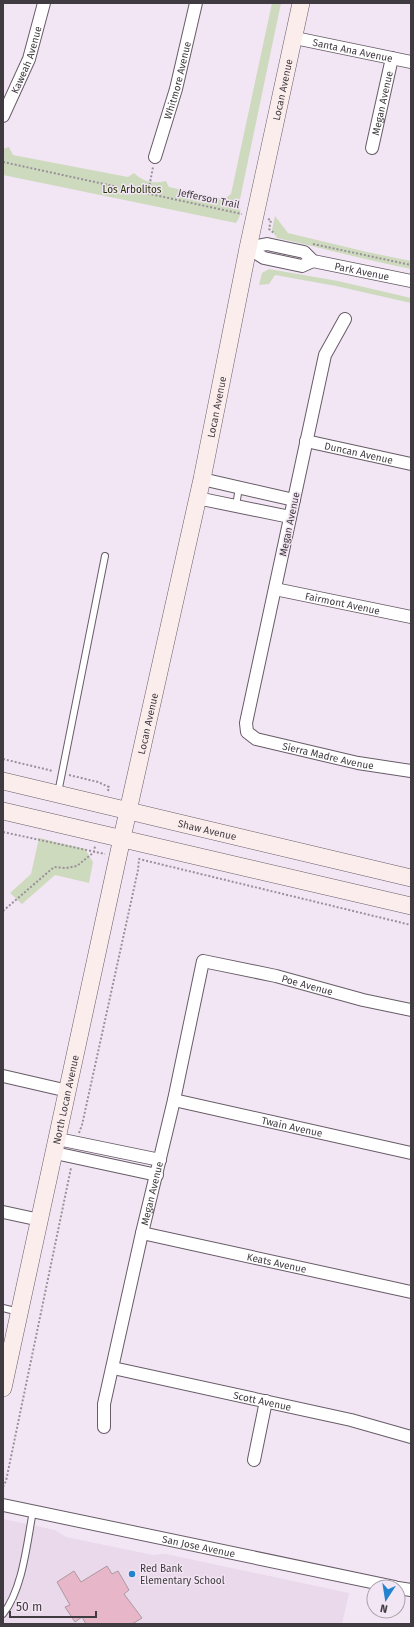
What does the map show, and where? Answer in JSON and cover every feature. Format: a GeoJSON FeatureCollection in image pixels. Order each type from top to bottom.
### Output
{"type":"FeatureCollection","features":[{"type":"Feature","properties":{"kind":"street","name":"Kaweah Avenue"},"geometry":{"type":"LineString","coordinates":[[3,116],[29,59],[44,3]]}},
{"type":"Feature","properties":{"kind":"street","name":"Whitmore Avenue"},"geometry":{"type":"LineString","coordinates":[[155,157],[176,88],[196,3]]}},
{"type":"Feature","properties":{"kind":"street","name":"Locan Avenue"},"geometry":{"type":"LineString","coordinates":[[128,811],[202,479],[248,248],[263,218],[301,3]]}},
{"type":"Feature","properties":{"kind":"street","name":"Santa Ana Avenue"},"geometry":{"type":"LineString","coordinates":[[295,38],[411,62]]}},
{"type":"Feature","properties":{"kind":"street","name":"Megan Avenue"},"geometry":{"type":"LineString","coordinates":[[372,148],[392,58]]}},
{"type":"Feature","properties":{"kind":"street","name":"Park Avenue"},"geometry":{"type":"LineString","coordinates":[[248,248],[267,244],[282,247],[304,252],[313,261],[411,281]]}},
{"type":"Feature","properties":{"kind":"street","name":"Megan Avenue"},"geometry":{"type":"LineString","coordinates":[[247,732],[246,723],[325,354],[345,320]]}},
{"type":"Feature","properties":{"kind":"street","name":"Duncan Avenue"},"geometry":{"type":"LineString","coordinates":[[306,441],[411,464]]}},
{"type":"Feature","properties":{"kind":"street"},"geometry":{"type":"LineString","coordinates":[[202,479],[294,500]]}},
{"type":"Feature","properties":{"kind":"street"},"geometry":{"type":"LineString","coordinates":[[197,498],[290,517]]}},
{"type":"Feature","properties":{"kind":"street","name":"Fairmont Avenue"},"geometry":{"type":"LineString","coordinates":[[275,589],[411,617]]}},
{"type":"Feature","properties":{"kind":"street","name":"Sierra Madre Avenue"},"geometry":{"type":"LineString","coordinates":[[247,732],[256,739],[358,763],[411,771]]}},
{"type":"Feature","properties":{"kind":"street","name":"Shaw Avenue"},"geometry":{"type":"LineString","coordinates":[[3,781],[411,878]]}},
{"type":"Feature","properties":{"kind":"street"},"geometry":{"type":"LineString","coordinates":[[3,811],[411,906]]}},
{"type":"Feature","properties":{"kind":"street","name":"North Locan Avenue"},"geometry":{"type":"LineString","coordinates":[[3,1388],[128,811]]}},
{"type":"Feature","properties":{"kind":"street","name":"Megan Avenue"},"geometry":{"type":"LineString","coordinates":[[104,1427],[104,1404],[142,1233],[174,1100],[203,961]]}},
{"type":"Feature","properties":{"kind":"street","name":"Poe Avenue"},"geometry":{"type":"LineString","coordinates":[[203,961],[276,976],[363,1000],[411,1010]]}},
{"type":"Feature","properties":{"kind":"street"},"geometry":{"type":"LineString","coordinates":[[3,1076],[68,1091]]}},
{"type":"Feature","properties":{"kind":"street","name":"Twain Avenue"},"geometry":{"type":"LineString","coordinates":[[174,1100],[411,1153]]}},
{"type":"Feature","properties":{"kind":"street"},"geometry":{"type":"LineString","coordinates":[[56,1146],[160,1160]]}},
{"type":"Feature","properties":{"kind":"street"},"geometry":{"type":"LineString","coordinates":[[56,1146],[157,1175]]}},
{"type":"Feature","properties":{"kind":"street"},"geometry":{"type":"LineString","coordinates":[[3,1212],[40,1220]]}},
{"type":"Feature","properties":{"kind":"street","name":"Keats Avenue"},"geometry":{"type":"LineString","coordinates":[[142,1233],[411,1292]]}},
{"type":"Feature","properties":{"kind":"street","name":"Scott Avenue"},"geometry":{"type":"LineString","coordinates":[[113,1368],[351,1420],[411,1437]]}},
{"type":"Feature","properties":{"kind":"street"},"geometry":{"type":"LineString","coordinates":[[254,1460],[266,1401]]}},
{"type":"Feature","properties":{"kind":"street","name":"San Jose Avenue"},"geometry":{"type":"LineString","coordinates":[[3,1505],[366,1581]]}},
{"type":"Feature","properties":{"kind":"lane"},"geometry":{"type":"LineString","coordinates":[[236,506],[240,487]]}},
{"type":"Feature","properties":{"kind":"lane"},"geometry":{"type":"LineString","coordinates":[[58,794],[105,556]]}},
{"type":"Feature","properties":{"kind":"lane"},"geometry":{"type":"LineString","coordinates":[[3,1308],[20,1312]]}},
{"type":"Feature","properties":{"kind":"lane"},"geometry":{"type":"LineString","coordinates":[[3,1614],[7,1610],[17,1587],[34,1511]]}},
{"type":"Feature","properties":{"kind":"path"},"geometry":{"type":"LineString","coordinates":[[148,193],[155,157]]}},
{"type":"Feature","properties":{"kind":"path","name":"Jefferson Trail"},"geometry":{"type":"LineString","coordinates":[[3,162],[263,218]]}},
{"type":"Feature","properties":{"kind":"path"},"geometry":{"type":"LineString","coordinates":[[263,218],[269,229],[279,237]]}},
{"type":"Feature","properties":{"kind":"path"},"geometry":{"type":"LineString","coordinates":[[310,244],[411,265]]}},
{"type":"Feature","properties":{"kind":"path"},"geometry":{"type":"LineString","coordinates":[[3,832],[94,852],[77,866],[72,868],[54,867],[3,911]]}},
{"type":"Feature","properties":{"kind":"path"},"geometry":{"type":"LineString","coordinates":[[78,1133],[85,1110],[138,870],[139,859],[411,925]]}},
{"type":"Feature","properties":{"kind":"path"},"geometry":{"type":"LineString","coordinates":[[3,1487],[6,1481],[71,1168]]}},
{"type":"Feature","properties":{"kind":"shaded area","name":"Red Bank Elementary School"},"geometry":{"type":"Polygon","coordinates":[[[3,1519],[55,1530],[66,1537],[153,1555],[166,1554],[349,1593],[342,1624],[3,1624],[3,1519]]]}},
{"type":"Feature","properties":{"kind":"green space","name":"Los Arbolitos"},"geometry":{"type":"Polygon","coordinates":[[[272,3],[281,3],[239,204],[240,214],[236,223],[3,175],[3,149],[9,147],[13,155],[128,177],[134,173],[148,182],[166,181],[169,187],[224,199],[231,194],[272,3]]]}},
{"type":"Feature","properties":{"kind":"green space"},"geometry":{"type":"Polygon","coordinates":[[[275,216],[288,233],[411,261],[411,269],[277,238],[272,230],[275,216]]]}},
{"type":"Feature","properties":{"kind":"green space"},"geometry":{"type":"Polygon","coordinates":[[[269,269],[338,281],[411,298],[411,303],[336,286],[275,275],[269,284],[259,285],[262,273],[269,269]]]}},
{"type":"Feature","properties":{"kind":"green space"},"geometry":{"type":"Polygon","coordinates":[[[39,838],[85,849],[93,862],[89,883],[55,875],[22,904],[10,893],[31,874],[39,838]]]}},
{"type":"Feature","properties":{"kind":"building"},"geometry":{"type":"Polygon","coordinates":[[[107,1566],[112,1574],[118,1571],[129,1590],[124,1594],[142,1618],[132,1624],[86,1624],[82,1617],[75,1622],[65,1607],[70,1605],[57,1582],[74,1571],[81,1582],[107,1566]]]}},
{"type":"Feature","properties":{"kind":"place","name":"Red Bank Elementary School"},"geometry":{"type":"Point","coordinates":[132,1574]}}]}
